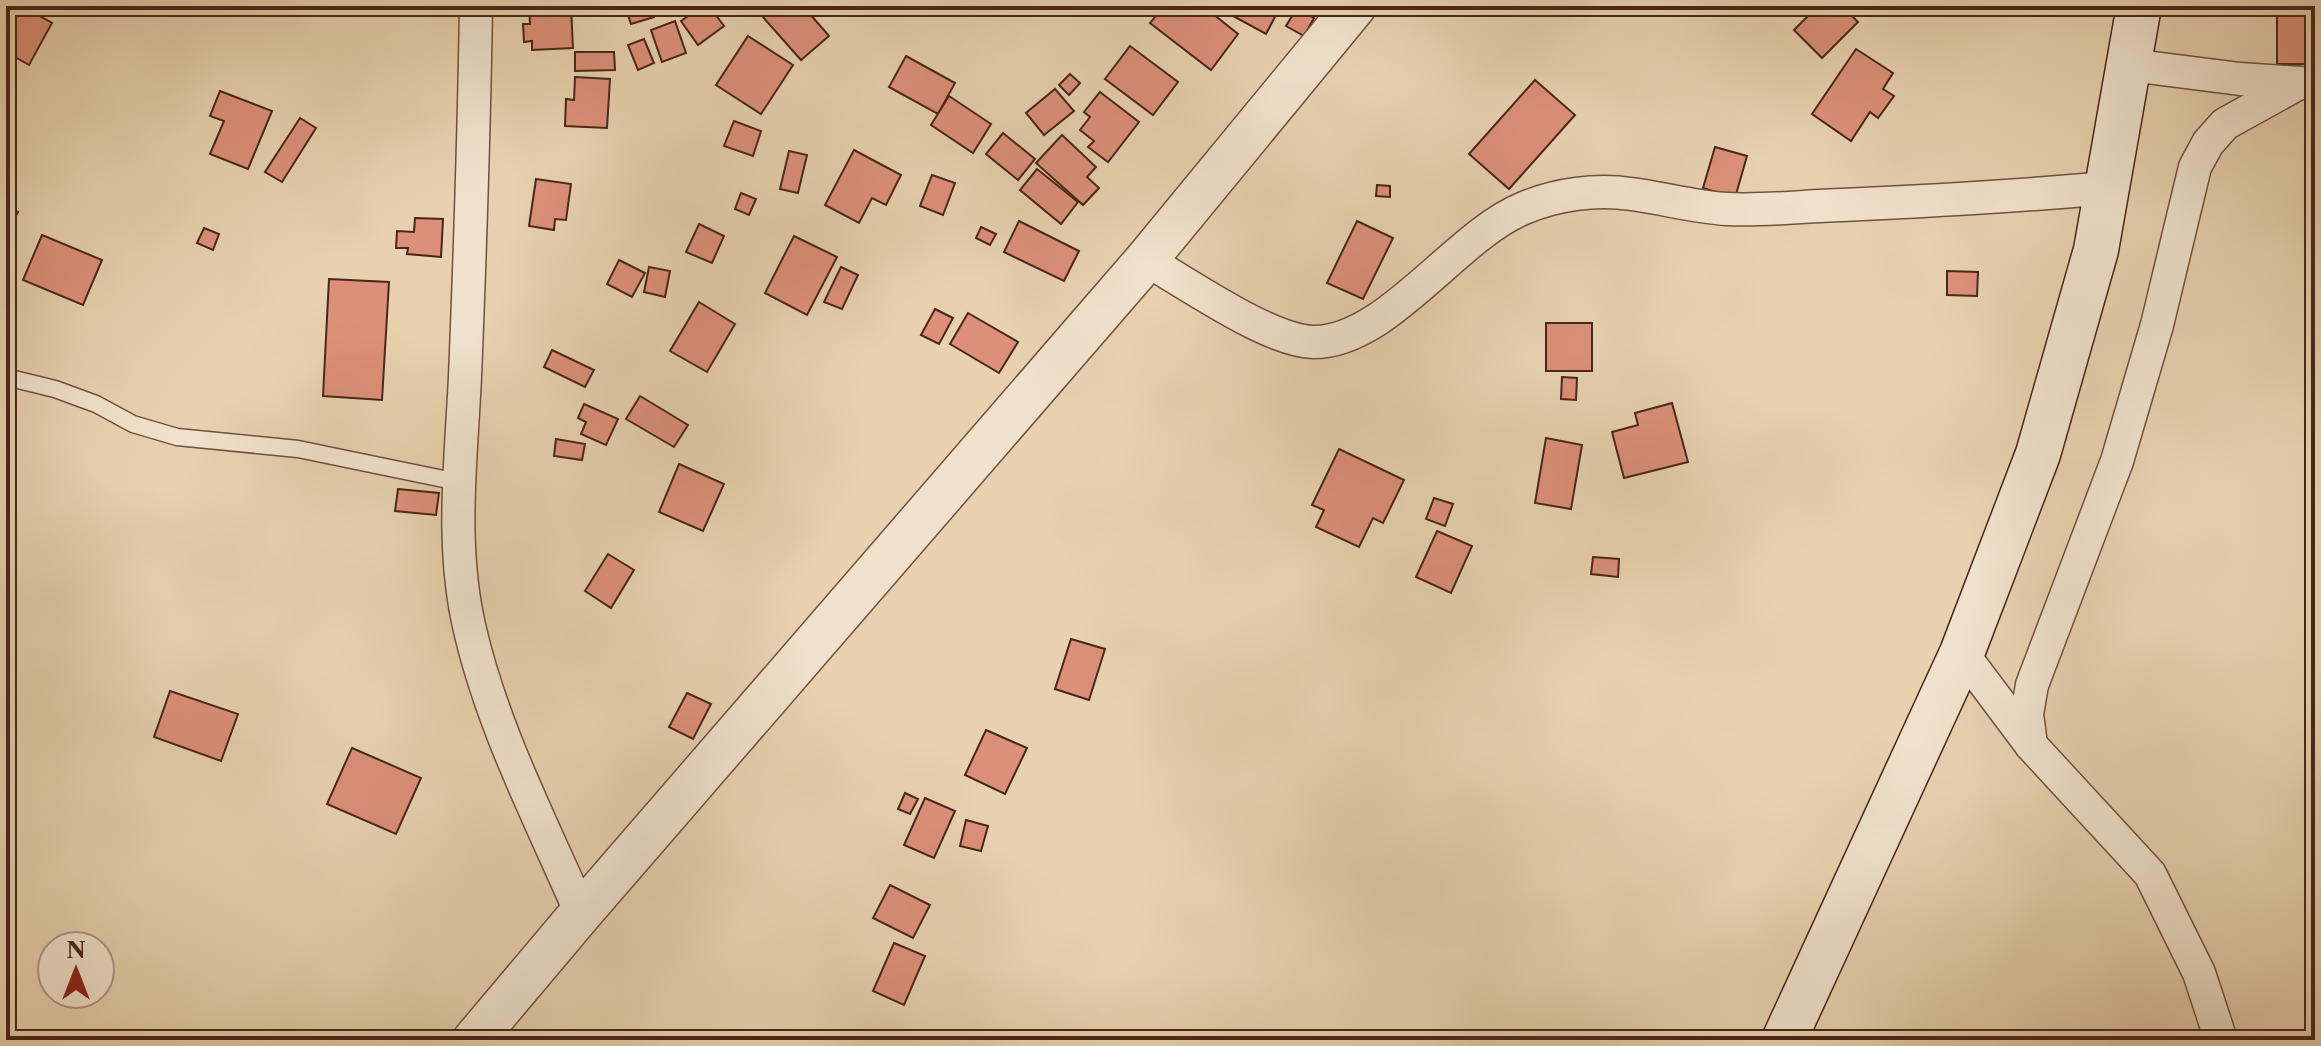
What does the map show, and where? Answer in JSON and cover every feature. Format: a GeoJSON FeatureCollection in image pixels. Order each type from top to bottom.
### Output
{"type":"FeatureCollection","features":[{"type":"Feature","properties":{"kind":"main road"},"geometry":{"type":"LineString","coordinates":[[1784,1040],[1962,653],[2038,454],[2096,250],[2139,6]]}},
{"type":"Feature","properties":{"kind":"street"},"geometry":{"type":"LineString","coordinates":[[476,6],[457,550],[470,630],[493,709],[581,913]]}},
{"type":"Feature","properties":{"kind":"street"},"geometry":{"type":"LineString","coordinates":[[474,1040],[1146,260],[1355,6]]}},
{"type":"Feature","properties":{"kind":"street"},"geometry":{"type":"LineString","coordinates":[[2130,65],[2240,79],[2307,82]]}},
{"type":"Feature","properties":{"kind":"street"},"geometry":{"type":"LineString","coordinates":[[2031,745],[2027,714],[2032,685],[2117,461],[2157,325],[2195,167],[2208,143],[2225,124],[2307,82]]}},
{"type":"Feature","properties":{"kind":"street"},"geometry":{"type":"LineString","coordinates":[[1146,260],[1275,334],[1314,342],[1353,333],[1383,316],[1482,231],[1524,208],[1573,193],[1630,193],[1728,209],[1992,199],[2108,188]]}},
{"type":"Feature","properties":{"kind":"street"},"geometry":{"type":"LineString","coordinates":[[1962,653],[2031,745],[2150,874],[2199,973],[2221,1040]]}},
{"type":"Feature","properties":{"kind":"lane"},"geometry":{"type":"LineString","coordinates":[[6,377],[55,389],[96,404],[133,424],[177,437],[298,449],[458,482]]}},
{"type":"Feature","properties":{"kind":"building"},"geometry":{"type":"Polygon","coordinates":[[[6,6],[22,6],[52,23],[29,65],[6,52],[6,6]]]}},
{"type":"Feature","properties":{"kind":"building"},"geometry":{"type":"Polygon","coordinates":[[[529,6],[571,6],[573,48],[532,50],[532,41],[524,42],[523,24],[530,24],[529,6]]]}},
{"type":"Feature","properties":{"kind":"building"},"geometry":{"type":"Polygon","coordinates":[[[625,6],[651,6],[654,17],[631,24],[625,6]]]}},
{"type":"Feature","properties":{"kind":"building"},"geometry":{"type":"Polygon","coordinates":[[[702,6],[709,6],[724,26],[698,45],[681,21],[702,6]]]}},
{"type":"Feature","properties":{"kind":"building"},"geometry":{"type":"Polygon","coordinates":[[[803,6],[829,36],[801,60],[755,8],[803,6]]]}},
{"type":"Feature","properties":{"kind":"building"},"geometry":{"type":"Polygon","coordinates":[[[1164,6],[1203,6],[1238,34],[1211,70],[1150,23],[1164,6]]]}},
{"type":"Feature","properties":{"kind":"building"},"geometry":{"type":"Polygon","coordinates":[[[1227,6],[1274,6],[1279,9],[1266,34],[1224,11],[1227,6]]]}},
{"type":"Feature","properties":{"kind":"building"},"geometry":{"type":"Polygon","coordinates":[[[1818,6],[1842,6],[1858,22],[1822,58],[1794,30],[1818,6]]]}},
{"type":"Feature","properties":{"kind":"building"},"geometry":{"type":"Polygon","coordinates":[[[2277,6],[2315,6],[2315,64],[2277,64],[2277,6]]]}},
{"type":"Feature","properties":{"kind":"building"},"geometry":{"type":"Polygon","coordinates":[[[1297,8],[1314,18],[1304,36],[1286,26],[1297,8]]]}},
{"type":"Feature","properties":{"kind":"building"},"geometry":{"type":"Polygon","coordinates":[[[675,21],[686,53],[662,62],[651,30],[675,21]]]}},
{"type":"Feature","properties":{"kind":"building"},"geometry":{"type":"Polygon","coordinates":[[[748,36],[793,65],[761,114],[716,85],[748,36]]]}},
{"type":"Feature","properties":{"kind":"building"},"geometry":{"type":"Polygon","coordinates":[[[644,39],[654,63],[638,70],[628,45],[644,39]]]}},
{"type":"Feature","properties":{"kind":"building"},"geometry":{"type":"Polygon","coordinates":[[[1130,46],[1178,82],[1153,115],[1105,79],[1130,46]]]}},
{"type":"Feature","properties":{"kind":"building"},"geometry":{"type":"Polygon","coordinates":[[[1856,49],[1893,73],[1883,89],[1894,96],[1878,118],[1870,112],[1851,141],[1812,114],[1856,49]]]}},
{"type":"Feature","properties":{"kind":"building"},"geometry":{"type":"Polygon","coordinates":[[[575,52],[614,52],[615,70],[575,71],[575,52]]]}},
{"type":"Feature","properties":{"kind":"building"},"geometry":{"type":"Polygon","coordinates":[[[906,56],[955,83],[938,114],[889,87],[906,56]]]}},
{"type":"Feature","properties":{"kind":"building"},"geometry":{"type":"Polygon","coordinates":[[[1070,74],[1080,83],[1069,95],[1059,85],[1070,74]]]}},
{"type":"Feature","properties":{"kind":"building"},"geometry":{"type":"Polygon","coordinates":[[[575,77],[610,79],[607,128],[565,126],[566,99],[574,100],[575,77]]]}},
{"type":"Feature","properties":{"kind":"building"},"geometry":{"type":"Polygon","coordinates":[[[1535,80],[1575,115],[1509,189],[1469,154],[1535,80]]]}},
{"type":"Feature","properties":{"kind":"building"},"geometry":{"type":"Polygon","coordinates":[[[1055,89],[1074,111],[1044,135],[1026,113],[1055,89]]]}},
{"type":"Feature","properties":{"kind":"building"},"geometry":{"type":"Polygon","coordinates":[[[220,91],[272,111],[248,169],[210,154],[224,121],[210,116],[220,91]]]}},
{"type":"Feature","properties":{"kind":"building"},"geometry":{"type":"Polygon","coordinates":[[[1100,92],[1139,122],[1108,162],[1088,147],[1094,141],[1080,130],[1090,117],[1084,112],[1100,92]]]}},
{"type":"Feature","properties":{"kind":"building"},"geometry":{"type":"Polygon","coordinates":[[[949,96],[991,124],[973,153],[931,125],[949,96]]]}},
{"type":"Feature","properties":{"kind":"building"},"geometry":{"type":"Polygon","coordinates":[[[300,118],[316,128],[282,182],[265,172],[300,118]]]}},
{"type":"Feature","properties":{"kind":"building"},"geometry":{"type":"Polygon","coordinates":[[[734,121],[761,131],[753,156],[724,146],[734,121]]]}},
{"type":"Feature","properties":{"kind":"building"},"geometry":{"type":"Polygon","coordinates":[[[1003,133],[1035,159],[1018,180],[986,154],[1003,133]]]}},
{"type":"Feature","properties":{"kind":"building"},"geometry":{"type":"Polygon","coordinates":[[[1062,135],[1096,167],[1087,177],[1099,188],[1083,205],[1036,163],[1062,135]]]}},
{"type":"Feature","properties":{"kind":"building"},"geometry":{"type":"Polygon","coordinates":[[[1715,147],[1747,156],[1735,198],[1703,188],[1715,147]]]}},
{"type":"Feature","properties":{"kind":"building"},"geometry":{"type":"Polygon","coordinates":[[[854,150],[901,175],[886,205],[872,198],[859,223],[825,205],[854,150]]]}},
{"type":"Feature","properties":{"kind":"building"},"geometry":{"type":"Polygon","coordinates":[[[789,151],[807,155],[798,193],[780,189],[789,151]]]}},
{"type":"Feature","properties":{"kind":"building"},"geometry":{"type":"Polygon","coordinates":[[[1037,169],[1078,202],[1061,224],[1020,190],[1037,169]]]}},
{"type":"Feature","properties":{"kind":"building"},"geometry":{"type":"Polygon","coordinates":[[[932,175],[955,183],[943,215],[920,206],[932,175]]]}},
{"type":"Feature","properties":{"kind":"building"},"geometry":{"type":"Polygon","coordinates":[[[536,179],[571,184],[566,220],[555,219],[554,230],[529,226],[536,179]]]}},
{"type":"Feature","properties":{"kind":"building"},"geometry":{"type":"Polygon","coordinates":[[[1377,185],[1390,186],[1390,197],[1376,196],[1377,185]]]}},
{"type":"Feature","properties":{"kind":"building"},"geometry":{"type":"Polygon","coordinates":[[[741,193],[756,199],[749,215],[735,209],[741,193]]]}},
{"type":"Feature","properties":{"kind":"building"},"geometry":{"type":"Polygon","coordinates":[[[2315,203],[2315,232],[2308,230],[2315,203]]]}},
{"type":"Feature","properties":{"kind":"building"},"geometry":{"type":"Polygon","coordinates":[[[6,206],[18,212],[6,234],[6,206]]]}},
{"type":"Feature","properties":{"kind":"building"},"geometry":{"type":"Polygon","coordinates":[[[415,218],[443,219],[441,257],[407,254],[408,248],[396,248],[397,231],[414,232],[415,218]]]}},
{"type":"Feature","properties":{"kind":"building"},"geometry":{"type":"Polygon","coordinates":[[[1019,221],[1079,251],[1064,281],[1004,252],[1019,221]]]}},
{"type":"Feature","properties":{"kind":"building"},"geometry":{"type":"Polygon","coordinates":[[[1357,221],[1393,238],[1363,299],[1327,283],[1357,221]]]}},
{"type":"Feature","properties":{"kind":"building"},"geometry":{"type":"Polygon","coordinates":[[[699,224],[724,236],[712,263],[686,252],[699,224]]]}},
{"type":"Feature","properties":{"kind":"building"},"geometry":{"type":"Polygon","coordinates":[[[981,227],[996,234],[990,245],[976,238],[981,227]]]}},
{"type":"Feature","properties":{"kind":"building"},"geometry":{"type":"Polygon","coordinates":[[[204,228],[219,234],[213,250],[197,243],[204,228]]]}},
{"type":"Feature","properties":{"kind":"building"},"geometry":{"type":"Polygon","coordinates":[[[42,235],[102,260],[83,305],[23,280],[42,235]]]}},
{"type":"Feature","properties":{"kind":"building"},"geometry":{"type":"Polygon","coordinates":[[[794,236],[837,257],[807,315],[765,293],[794,236]]]}},
{"type":"Feature","properties":{"kind":"building"},"geometry":{"type":"Polygon","coordinates":[[[619,260],[645,273],[632,297],[607,284],[619,260]]]}},
{"type":"Feature","properties":{"kind":"building"},"geometry":{"type":"Polygon","coordinates":[[[649,267],[670,271],[665,297],[644,292],[649,267]]]}},
{"type":"Feature","properties":{"kind":"building"},"geometry":{"type":"Polygon","coordinates":[[[841,267],[858,275],[842,309],[824,302],[841,267]]]}},
{"type":"Feature","properties":{"kind":"building"},"geometry":{"type":"Polygon","coordinates":[[[1947,271],[1978,272],[1977,296],[1947,295],[1947,271]]]}},
{"type":"Feature","properties":{"kind":"building"},"geometry":{"type":"Polygon","coordinates":[[[329,279],[389,282],[382,400],[323,396],[329,279]]]}},
{"type":"Feature","properties":{"kind":"building"},"geometry":{"type":"Polygon","coordinates":[[[699,302],[735,324],[707,372],[670,351],[699,302]]]}},
{"type":"Feature","properties":{"kind":"building"},"geometry":{"type":"Polygon","coordinates":[[[935,309],[953,318],[939,344],[921,335],[935,309]]]}},
{"type":"Feature","properties":{"kind":"building"},"geometry":{"type":"Polygon","coordinates":[[[968,313],[1018,342],[999,373],[950,344],[968,313]]]}},
{"type":"Feature","properties":{"kind":"building"},"geometry":{"type":"Polygon","coordinates":[[[1546,323],[1592,323],[1592,371],[1546,371],[1546,323]]]}},
{"type":"Feature","properties":{"kind":"building"},"geometry":{"type":"Polygon","coordinates":[[[552,350],[594,370],[585,387],[544,367],[552,350]]]}},
{"type":"Feature","properties":{"kind":"building"},"geometry":{"type":"Polygon","coordinates":[[[1562,377],[1577,378],[1576,400],[1561,399],[1562,377]]]}},
{"type":"Feature","properties":{"kind":"building"},"geometry":{"type":"Polygon","coordinates":[[[640,396],[688,425],[674,447],[626,419],[640,396]]]}},
{"type":"Feature","properties":{"kind":"building"},"geometry":{"type":"Polygon","coordinates":[[[1672,403],[1688,462],[1624,478],[1612,432],[1638,425],[1635,413],[1672,403]]]}},
{"type":"Feature","properties":{"kind":"building"},"geometry":{"type":"Polygon","coordinates":[[[584,404],[618,419],[606,445],[581,434],[586,422],[578,418],[584,404]]]}},
{"type":"Feature","properties":{"kind":"building"},"geometry":{"type":"Polygon","coordinates":[[[1546,438],[1582,445],[1571,509],[1535,503],[1546,438]]]}},
{"type":"Feature","properties":{"kind":"building"},"geometry":{"type":"Polygon","coordinates":[[[556,439],[585,444],[582,460],[554,456],[556,439]]]}},
{"type":"Feature","properties":{"kind":"building"},"geometry":{"type":"Polygon","coordinates":[[[1339,449],[1404,480],[1383,523],[1373,518],[1359,547],[1316,527],[1324,510],[1312,505],[1339,449]]]}},
{"type":"Feature","properties":{"kind":"building"},"geometry":{"type":"Polygon","coordinates":[[[679,464],[724,484],[703,531],[659,512],[679,464]]]}},
{"type":"Feature","properties":{"kind":"building"},"geometry":{"type":"Polygon","coordinates":[[[398,489],[439,493],[436,515],[395,511],[398,489]]]}},
{"type":"Feature","properties":{"kind":"building"},"geometry":{"type":"Polygon","coordinates":[[[1434,498],[1453,504],[1445,526],[1426,519],[1434,498]]]}},
{"type":"Feature","properties":{"kind":"building"},"geometry":{"type":"Polygon","coordinates":[[[1437,531],[1472,546],[1451,593],[1416,577],[1437,531]]]}},
{"type":"Feature","properties":{"kind":"building"},"geometry":{"type":"Polygon","coordinates":[[[608,554],[634,570],[611,608],[585,591],[608,554]]]}},
{"type":"Feature","properties":{"kind":"building"},"geometry":{"type":"Polygon","coordinates":[[[1593,557],[1619,559],[1618,577],[1591,574],[1593,557]]]}},
{"type":"Feature","properties":{"kind":"building"},"geometry":{"type":"Polygon","coordinates":[[[1071,639],[1105,649],[1089,700],[1055,689],[1071,639]]]}},
{"type":"Feature","properties":{"kind":"building"},"geometry":{"type":"Polygon","coordinates":[[[170,691],[238,714],[221,761],[154,737],[170,691]]]}},
{"type":"Feature","properties":{"kind":"building"},"geometry":{"type":"Polygon","coordinates":[[[687,693],[711,704],[693,739],[669,727],[687,693]]]}},
{"type":"Feature","properties":{"kind":"building"},"geometry":{"type":"Polygon","coordinates":[[[986,730],[1027,748],[1005,794],[965,775],[986,730]]]}},
{"type":"Feature","properties":{"kind":"building"},"geometry":{"type":"Polygon","coordinates":[[[352,748],[421,778],[396,834],[327,804],[352,748]]]}},
{"type":"Feature","properties":{"kind":"building"},"geometry":{"type":"Polygon","coordinates":[[[905,793],[918,799],[910,814],[898,809],[905,793]]]}},
{"type":"Feature","properties":{"kind":"building"},"geometry":{"type":"Polygon","coordinates":[[[925,798],[955,811],[934,858],[904,845],[925,798]]]}},
{"type":"Feature","properties":{"kind":"building"},"geometry":{"type":"Polygon","coordinates":[[[966,820],[988,826],[981,851],[960,846],[966,820]]]}},
{"type":"Feature","properties":{"kind":"building"},"geometry":{"type":"Polygon","coordinates":[[[890,885],[930,905],[913,938],[873,918],[890,885]]]}},
{"type":"Feature","properties":{"kind":"building"},"geometry":{"type":"Polygon","coordinates":[[[894,943],[925,956],[904,1005],[873,991],[894,943]]]}}]}
